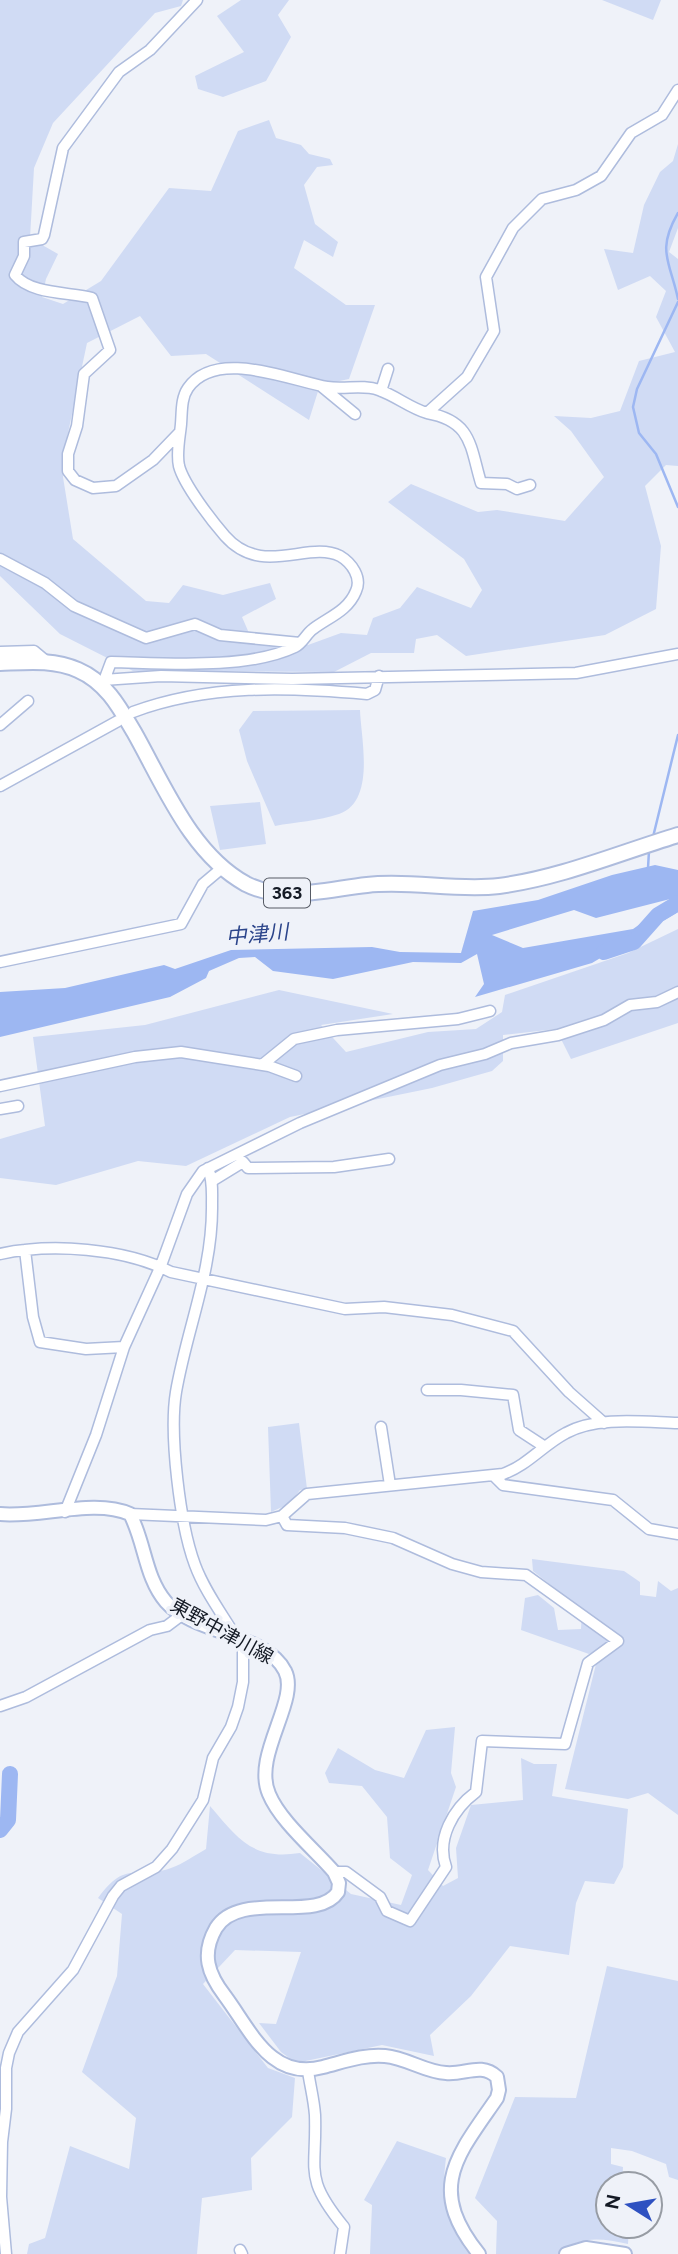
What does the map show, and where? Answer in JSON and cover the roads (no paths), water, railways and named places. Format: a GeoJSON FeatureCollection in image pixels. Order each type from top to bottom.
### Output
{"type":"FeatureCollection","features":[{"type":"Feature","properties":{"kind":"highway","name":"363"},"geometry":{"type":"LineString","coordinates":[[0,663],[46,661],[103,681],[201,845],[222,869],[257,888],[282,893],[406,883],[485,887],[542,878],[678,835]]}},
{"type":"Feature","properties":{"kind":"main road"},"geometry":{"type":"LineString","coordinates":[[0,1514],[121,1510],[130,1514]]}},
{"type":"Feature","properties":{"kind":"main road","name":"東野中津川線"},"geometry":{"type":"LineString","coordinates":[[130,1514],[156,1588],[168,1604],[183,1614],[275,1658],[284,1667],[289,1683],[265,1767],[269,1794],[275,1806],[334,1872]]}},
{"type":"Feature","properties":{"kind":"main road"},"geometry":{"type":"LineString","coordinates":[[334,1872],[339,1886],[331,1899],[313,1905],[232,1914],[217,1927],[207,1953],[212,1979],[275,2062],[288,2069],[308,2071],[362,2057],[386,2056],[442,2073],[479,2069],[496,2077],[499,2090],[496,2098],[460,2149],[451,2184],[458,2223],[479,2254]]}},
{"type":"Feature","properties":{"kind":"main road"},"geometry":{"type":"LineString","coordinates":[[566,2254],[586,2248],[625,2254]]}},
{"type":"Feature","properties":{"kind":"street"},"geometry":{"type":"LineString","coordinates":[[180,432],[131,478],[116,486],[93,488],[75,480],[68,471],[68,454],[77,426],[84,374],[110,350],[109,342],[92,298],[52,293],[20,281],[15,275],[24,256],[24,242],[42,239],[44,235],[57,164],[63,148],[119,72],[150,50],[197,0]]}},
{"type":"Feature","properties":{"kind":"street"},"geometry":{"type":"LineString","coordinates":[[428,413],[467,377],[494,331],[486,277],[513,228],[542,198],[576,190],[601,176],[631,134],[662,115],[678,90]]}},
{"type":"Feature","properties":{"kind":"street"},"geometry":{"type":"LineString","coordinates":[[530,485],[517,489],[507,484],[481,483],[467,434],[461,425],[380,391],[365,387],[321,386],[233,368],[214,369],[187,389],[178,454],[182,473],[232,543],[266,556],[330,553],[342,557],[356,574],[356,592],[344,609],[311,630],[301,643],[267,656],[205,664],[111,662],[103,681],[576,673],[678,654]]}},
{"type":"Feature","properties":{"kind":"street"},"geometry":{"type":"LineString","coordinates":[[380,391],[388,369]]}},
{"type":"Feature","properties":{"kind":"street"},"geometry":{"type":"LineString","coordinates":[[321,386],[355,414]]}},
{"type":"Feature","properties":{"kind":"street"},"geometry":{"type":"LineString","coordinates":[[0,559],[45,583],[74,606],[146,638],[195,624],[220,635],[301,643]]}},
{"type":"Feature","properties":{"kind":"street"},"geometry":{"type":"LineString","coordinates":[[0,652],[34,652],[46,661]]}},
{"type":"Feature","properties":{"kind":"street"},"geometry":{"type":"LineString","coordinates":[[133,712],[187,696],[263,688],[300,688],[367,694],[375,690],[379,676]]}},
{"type":"Feature","properties":{"kind":"street"},"geometry":{"type":"LineString","coordinates":[[0,725],[28,701]]}},
{"type":"Feature","properties":{"kind":"street"},"geometry":{"type":"LineString","coordinates":[[0,786],[118,721]]}},
{"type":"Feature","properties":{"kind":"street"},"geometry":{"type":"LineString","coordinates":[[0,962],[181,924],[203,884],[222,869]]}},
{"type":"Feature","properties":{"kind":"street"},"geometry":{"type":"LineString","coordinates":[[65,1512],[96,1435],[124,1347],[160,1268],[187,1194],[197,1177],[208,1168],[300,1123],[440,1065],[485,1054],[511,1043],[558,1035],[604,1020],[630,1005],[657,1002],[678,992]]}},
{"type":"Feature","properties":{"kind":"street"},"geometry":{"type":"LineString","coordinates":[[262,1065],[294,1039],[337,1030],[458,1019],[490,1011]]}},
{"type":"Feature","properties":{"kind":"street"},"geometry":{"type":"LineString","coordinates":[[0,1086],[155,1053],[196,1054],[262,1065],[296,1076]]}},
{"type":"Feature","properties":{"kind":"street"},"geometry":{"type":"LineString","coordinates":[[0,1109],[18,1106]]}},
{"type":"Feature","properties":{"kind":"street"},"geometry":{"type":"LineString","coordinates":[[212,1181],[243,1162],[248,1168],[334,1167],[389,1159]]}},
{"type":"Feature","properties":{"kind":"street"},"geometry":{"type":"LineString","coordinates":[[6,2254],[1,2187],[3,2109],[6,2068],[18,2032],[74,1970],[113,1896],[130,1880],[156,1867],[172,1849],[203,1800],[213,1758],[231,1727],[243,1682],[240,1640],[194,1564],[183,1517],[177,1463],[176,1393],[205,1279],[212,1225],[212,1181],[208,1168]]}},
{"type":"Feature","properties":{"kind":"street"},"geometry":{"type":"LineString","coordinates":[[24,1250],[33,1317],[40,1342],[86,1349],[124,1347]]}},
{"type":"Feature","properties":{"kind":"street"},"geometry":{"type":"LineString","coordinates":[[0,1254],[24,1250],[84,1250],[345,1309],[384,1307],[452,1315],[513,1331],[569,1392],[604,1423]]}},
{"type":"Feature","properties":{"kind":"street"},"geometry":{"type":"LineString","coordinates":[[427,1390],[513,1395],[519,1430],[545,1447]]}},
{"type":"Feature","properties":{"kind":"street"},"geometry":{"type":"LineString","coordinates":[[130,1514],[266,1520],[282,1516],[307,1494],[494,1476],[517,1469],[568,1431],[604,1423],[678,1423]]}},
{"type":"Feature","properties":{"kind":"street"},"geometry":{"type":"LineString","coordinates":[[381,1427],[390,1485]]}},
{"type":"Feature","properties":{"kind":"street"},"geometry":{"type":"LineString","coordinates":[[494,1476],[503,1485],[613,1500],[649,1529],[678,1534]]}},
{"type":"Feature","properties":{"kind":"street"},"geometry":{"type":"LineString","coordinates":[[282,1516],[287,1525],[345,1528],[393,1538],[452,1564],[481,1572],[526,1575],[618,1642],[588,1663],[565,1744],[482,1741],[476,1792],[456,1809],[441,1852],[446,1867],[410,1921],[387,1911],[380,1897],[346,1872],[334,1872]]}},
{"type":"Feature","properties":{"kind":"street"},"geometry":{"type":"LineString","coordinates":[[0,1706],[26,1697],[150,1630],[167,1626],[183,1614]]}},
{"type":"Feature","properties":{"kind":"street"},"geometry":{"type":"LineString","coordinates":[[308,2071],[315,2115],[313,2177],[331,2213],[344,2227],[340,2254]]}},
{"type":"Feature","properties":{"kind":"water"},"geometry":{"type":"Polygon","coordinates":[[[655,865],[678,870],[678,897],[596,918],[574,910],[492,935],[523,948],[633,929],[678,898],[678,912],[592,963],[475,997],[484,984],[477,954],[461,963],[413,962],[333,979],[273,971],[255,957],[239,958],[209,971],[206,978],[170,997],[0,1037],[0,992],[65,988],[164,965],[175,969],[231,950],[372,947],[400,952],[461,953],[473,911],[538,900],[612,875],[655,865]]]}},
{"type":"Feature","properties":{"kind":"waterway"},"geometry":{"type":"LineString","coordinates":[[678,213],[671,226],[666,247],[678,299]]}},
{"type":"Feature","properties":{"kind":"waterway"},"geometry":{"type":"LineString","coordinates":[[678,302],[637,389],[633,407],[639,433],[656,454],[678,507]]}},
{"type":"Feature","properties":{"kind":"waterway"},"geometry":{"type":"LineString","coordinates":[[653,837],[678,735]]}},
{"type":"Feature","properties":{"kind":"waterway"},"geometry":{"type":"LineString","coordinates":[[648,868],[649,851]]}},
{"type":"Feature","properties":{"kind":"waterway","name":"中津川"},"geometry":{"type":"LineString","coordinates":[[604,952],[634,942],[658,915],[678,903]]}},
{"type":"Feature","properties":{"kind":"waterway"},"geometry":{"type":"LineString","coordinates":[[0,1830],[8,1820],[10,1774]]}}]}
